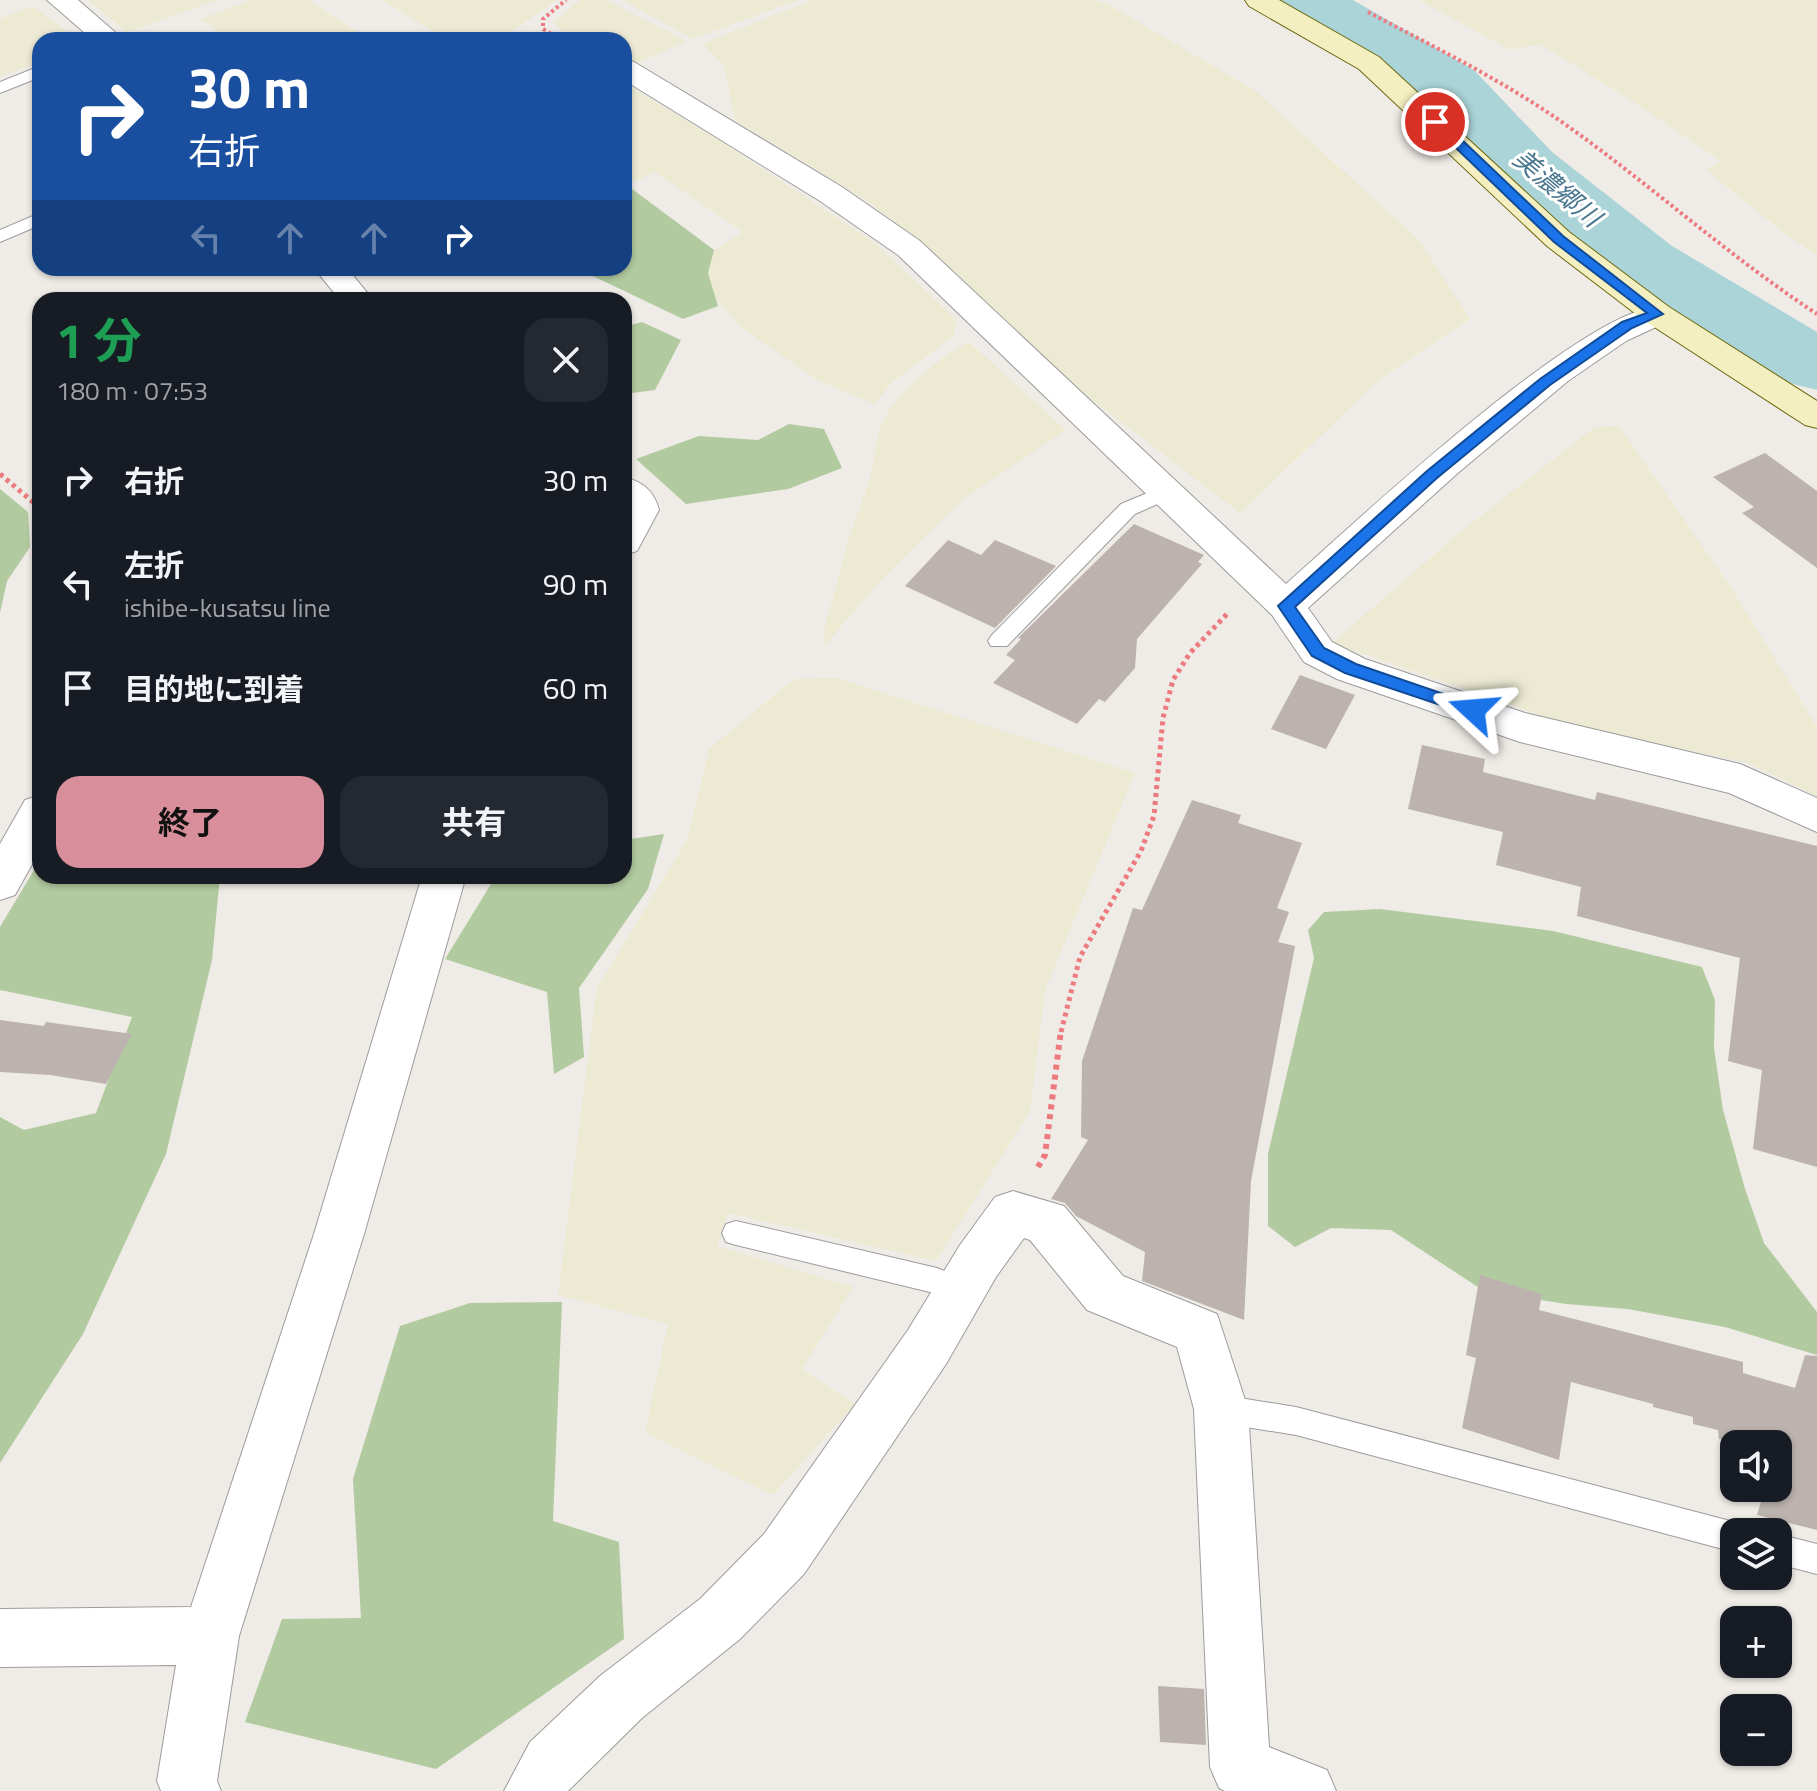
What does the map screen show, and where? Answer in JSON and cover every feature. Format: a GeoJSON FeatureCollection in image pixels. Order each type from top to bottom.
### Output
{"type":"FeatureCollection","features":[{"type":"Feature","properties":{"kind":"main road"},"geometry":{"type":"LineString","coordinates":[[1259,0],[1369,63],[1558,239],[1657,314],[1817,417]]}},
{"type":"Feature","properties":{"kind":"street"},"geometry":{"type":"LineString","coordinates":[[61,0],[100,32]]}},
{"type":"Feature","properties":{"kind":"street"},"geometry":{"type":"LineString","coordinates":[[632,73],[831,194],[909,248],[1274,595],[1318,652],[1351,669],[1520,727],[1740,780],[1817,816]]}},
{"type":"Feature","properties":{"kind":"street"},"geometry":{"type":"LineString","coordinates":[[337,276],[350,292]]}},
{"type":"Feature","properties":{"kind":"street"},"geometry":{"type":"LineString","coordinates":[[1274,595],[1432,475],[1545,382],[1627,325],[1657,314]]}},
{"type":"Feature","properties":{"kind":"street"},"geometry":{"type":"LineString","coordinates":[[632,495],[638,500],[641,510],[632,527]]}},
{"type":"Feature","properties":{"kind":"street"},"geometry":{"type":"LineString","coordinates":[[0,883],[32,825]]}},
{"type":"Feature","properties":{"kind":"street"},"geometry":{"type":"LineString","coordinates":[[191,1791],[187,1781],[210,1636],[339,1234],[438,884]]}},
{"type":"Feature","properties":{"kind":"street"},"geometry":{"type":"LineString","coordinates":[[534,1791],[551,1763],[621,1697],[720,1619],[784,1554],[927,1347],[960,1291],[1013,1213],[1046,1222],[1105,1293],[1199,1331],[1221,1409],[1240,1767],[1306,1791]]}},
{"type":"Feature","properties":{"kind":"street"},"geometry":{"type":"LineString","coordinates":[[0,1638],[210,1636]]}},
{"type":"Feature","properties":{"kind":"lane"},"geometry":{"type":"LineString","coordinates":[[0,88],[32,74]]}},
{"type":"Feature","properties":{"kind":"lane"},"geometry":{"type":"LineString","coordinates":[[0,237],[32,222]]}},
{"type":"Feature","properties":{"kind":"lane"},"geometry":{"type":"LineString","coordinates":[[999,641],[1128,509],[1164,493]]}},
{"type":"Feature","properties":{"kind":"lane"},"geometry":{"type":"LineString","coordinates":[[736,1233],[937,1281],[960,1291]]}},
{"type":"Feature","properties":{"kind":"lane"},"geometry":{"type":"LineString","coordinates":[[1221,1409],[1296,1421],[1720,1533]]}},
{"type":"Feature","properties":{"kind":"lane"},"geometry":{"type":"LineString","coordinates":[[1792,1553],[1817,1559]]}},
{"type":"Feature","properties":{"kind":"path"},"geometry":{"type":"LineString","coordinates":[[548,32],[543,29],[543,19],[566,0]]}},
{"type":"Feature","properties":{"kind":"path"},"geometry":{"type":"LineString","coordinates":[[1357,6],[1565,124],[1758,276],[1817,314]]}},
{"type":"Feature","properties":{"kind":"path"},"geometry":{"type":"LineString","coordinates":[[0,474],[32,501]]}},
{"type":"Feature","properties":{"kind":"path"},"geometry":{"type":"LineString","coordinates":[[1013,1213],[1045,1155],[1061,1032],[1079,959],[1095,925],[1148,834],[1159,789],[1166,700],[1174,677],[1198,644],[1274,595]]}},
{"type":"Feature","properties":{"kind":"shaded area"},"geometry":{"type":"Polygon","coordinates":[[[88,0],[217,0],[127,32],[88,0]]]}},
{"type":"Feature","properties":{"kind":"shaded area"},"geometry":{"type":"Polygon","coordinates":[[[251,0],[308,0],[358,32],[219,32],[201,19],[251,0]]]}},
{"type":"Feature","properties":{"kind":"shaded area"},"geometry":{"type":"Polygon","coordinates":[[[382,0],[557,0],[510,32],[434,32],[382,0]]]}},
{"type":"Feature","properties":{"kind":"shaded area"},"geometry":{"type":"Polygon","coordinates":[[[580,0],[606,0],[686,41],[636,64],[632,62],[632,32],[563,32],[554,22],[580,0]]]}},
{"type":"Feature","properties":{"kind":"shaded area"},"geometry":{"type":"Polygon","coordinates":[[[623,0],[797,0],[693,39],[623,0]]]}},
{"type":"Feature","properties":{"kind":"shaded area"},"geometry":{"type":"Polygon","coordinates":[[[813,0],[1096,0],[1111,6],[1254,90],[1419,240],[1470,319],[1380,379],[1240,513],[1077,388],[904,229],[872,204],[735,120],[724,65],[702,44],[813,0]]]}},
{"type":"Feature","properties":{"kind":"shaded area"},"geometry":{"type":"Polygon","coordinates":[[[1419,0],[1817,0],[1817,255],[1788,236],[1706,170],[1721,161],[1632,101],[1540,44],[1510,50],[1419,0]]]}},
{"type":"Feature","properties":{"kind":"shaded area"},"geometry":{"type":"Polygon","coordinates":[[[32,6],[68,32],[32,32],[32,65],[0,76],[0,19],[32,6]]]}},
{"type":"Feature","properties":{"kind":"shaded area"},"geometry":{"type":"Polygon","coordinates":[[[632,88],[716,138],[875,243],[956,320],[954,336],[891,383],[875,404],[817,380],[742,328],[708,290],[703,257],[743,232],[655,172],[632,182],[632,88]]]}},
{"type":"Feature","properties":{"kind":"shaded area"},"geometry":{"type":"Polygon","coordinates":[[[969,342],[1066,430],[966,497],[882,579],[825,645],[824,630],[849,538],[871,476],[879,430],[890,408],[912,383],[945,356],[969,342]]]}},
{"type":"Feature","properties":{"kind":"shaded area"},"geometry":{"type":"Polygon","coordinates":[[[1619,426],[1730,586],[1817,727],[1817,796],[1746,762],[1577,728],[1332,643],[1459,533],[1595,427],[1619,426]]]}},
{"type":"Feature","properties":{"kind":"shaded area"},"geometry":{"type":"Polygon","coordinates":[[[837,678],[1135,773],[1045,990],[1030,1111],[936,1261],[728,1213],[717,1246],[853,1287],[802,1369],[855,1404],[773,1495],[645,1433],[668,1324],[558,1295],[597,988],[687,840],[709,749],[794,679],[837,678]]]}},
{"type":"Feature","properties":{"kind":"green space"},"geometry":{"type":"Polygon","coordinates":[[[632,189],[714,250],[708,273],[718,306],[683,319],[632,292],[593,276],[632,276],[632,189]]]}},
{"type":"Feature","properties":{"kind":"green space"},"geometry":{"type":"Polygon","coordinates":[[[642,322],[681,340],[655,390],[632,393],[632,325],[642,322]]]}},
{"type":"Feature","properties":{"kind":"green space"},"geometry":{"type":"Polygon","coordinates":[[[789,424],[824,429],[842,468],[788,489],[686,504],[636,459],[699,436],[758,440],[789,424]]]}},
{"type":"Feature","properties":{"kind":"green space"},"geometry":{"type":"Polygon","coordinates":[[[0,489],[28,512],[30,547],[7,581],[0,613],[0,489]]]}},
{"type":"Feature","properties":{"kind":"green space"},"geometry":{"type":"Polygon","coordinates":[[[664,834],[648,889],[579,988],[584,1057],[554,1074],[547,992],[445,959],[491,884],[632,884],[632,839],[664,834]]]}},
{"type":"Feature","properties":{"kind":"green space"},"geometry":{"type":"Polygon","coordinates":[[[32,873],[32,884],[219,884],[212,960],[166,1154],[83,1334],[0,1463],[0,1117],[24,1130],[96,1113],[132,1017],[0,990],[0,927],[32,873]]]}},
{"type":"Feature","properties":{"kind":"green space"},"geometry":{"type":"Polygon","coordinates":[[[1380,909],[1553,931],[1702,967],[1715,1000],[1714,1048],[1723,1110],[1745,1189],[1764,1243],[1817,1312],[1817,1355],[1725,1327],[1628,1309],[1566,1304],[1484,1291],[1391,1230],[1331,1228],[1295,1247],[1268,1226],[1268,1154],[1314,958],[1308,930],[1324,912],[1380,909]]]}},
{"type":"Feature","properties":{"kind":"green space"},"geometry":{"type":"Polygon","coordinates":[[[562,1302],[553,1521],[619,1542],[624,1639],[436,1769],[245,1722],[282,1619],[361,1618],[353,1479],[400,1326],[470,1303],[562,1302]]]}},
{"type":"Feature","properties":{"kind":"building"},"geometry":{"type":"Polygon","coordinates":[[[1765,453],[1817,491],[1817,568],[1742,513],[1754,507],[1713,477],[1765,453]]]}},
{"type":"Feature","properties":{"kind":"building"},"geometry":{"type":"Polygon","coordinates":[[[1134,524],[1204,555],[1198,562],[1202,564],[1137,639],[1135,668],[1105,702],[1099,699],[1077,724],[993,683],[1015,660],[1006,655],[1021,639],[1018,638],[1134,524]]]}},
{"type":"Feature","properties":{"kind":"building"},"geometry":{"type":"Polygon","coordinates":[[[948,540],[981,555],[995,540],[1056,566],[995,628],[905,586],[948,540]]]}},
{"type":"Feature","properties":{"kind":"building"},"geometry":{"type":"Polygon","coordinates":[[[1300,675],[1355,695],[1326,749],[1271,729],[1300,675]]]}},
{"type":"Feature","properties":{"kind":"building"},"geometry":{"type":"Polygon","coordinates":[[[1422,745],[1485,759],[1483,772],[1595,800],[1597,792],[1817,846],[1817,1167],[1753,1149],[1762,1070],[1728,1061],[1740,958],[1577,916],[1581,887],[1496,865],[1503,832],[1408,809],[1422,745]]]}},
{"type":"Feature","properties":{"kind":"building"},"geometry":{"type":"Polygon","coordinates":[[[1192,800],[1241,815],[1238,823],[1302,843],[1277,908],[1289,912],[1278,942],[1295,946],[1251,1181],[1244,1320],[1142,1281],[1145,1252],[1076,1216],[1065,1203],[1051,1199],[1088,1140],[1081,1137],[1082,1061],[1133,908],[1142,910],[1192,800]]]}},
{"type":"Feature","properties":{"kind":"building"},"geometry":{"type":"Polygon","coordinates":[[[0,1020],[44,1026],[46,1022],[132,1034],[106,1084],[50,1075],[0,1072],[0,1020]]]}},
{"type":"Feature","properties":{"kind":"building"},"geometry":{"type":"Polygon","coordinates":[[[1480,1275],[1542,1294],[1539,1310],[1743,1362],[1743,1373],[1795,1388],[1805,1355],[1817,1356],[1817,1530],[1792,1524],[1792,1518],[1757,1515],[1761,1502],[1792,1502],[1792,1430],[1720,1430],[1720,1439],[1718,1430],[1693,1424],[1693,1417],[1571,1382],[1559,1460],[1462,1428],[1476,1358],[1466,1355],[1480,1275]]]}},
{"type":"Feature","properties":{"kind":"building"},"geometry":{"type":"Polygon","coordinates":[[[1158,1686],[1204,1689],[1206,1745],[1160,1742],[1158,1686]]]}},
{"type":"Feature","properties":{"kind":"waterway","name":"美濃郷川"},"geometry":{"type":"LineString","coordinates":[[1307,0],[1450,84],[1527,167],[1646,262],[1817,366]]}},
{"type":"Feature","properties":{"kind":"route"},"geometry":{"type":"LineString","coordinates":[[1435,122],[1558,239],[1657,314],[1627,325],[1545,382],[1432,475],[1286,606],[1318,652],[1351,669],[1473,710]]}}]}
